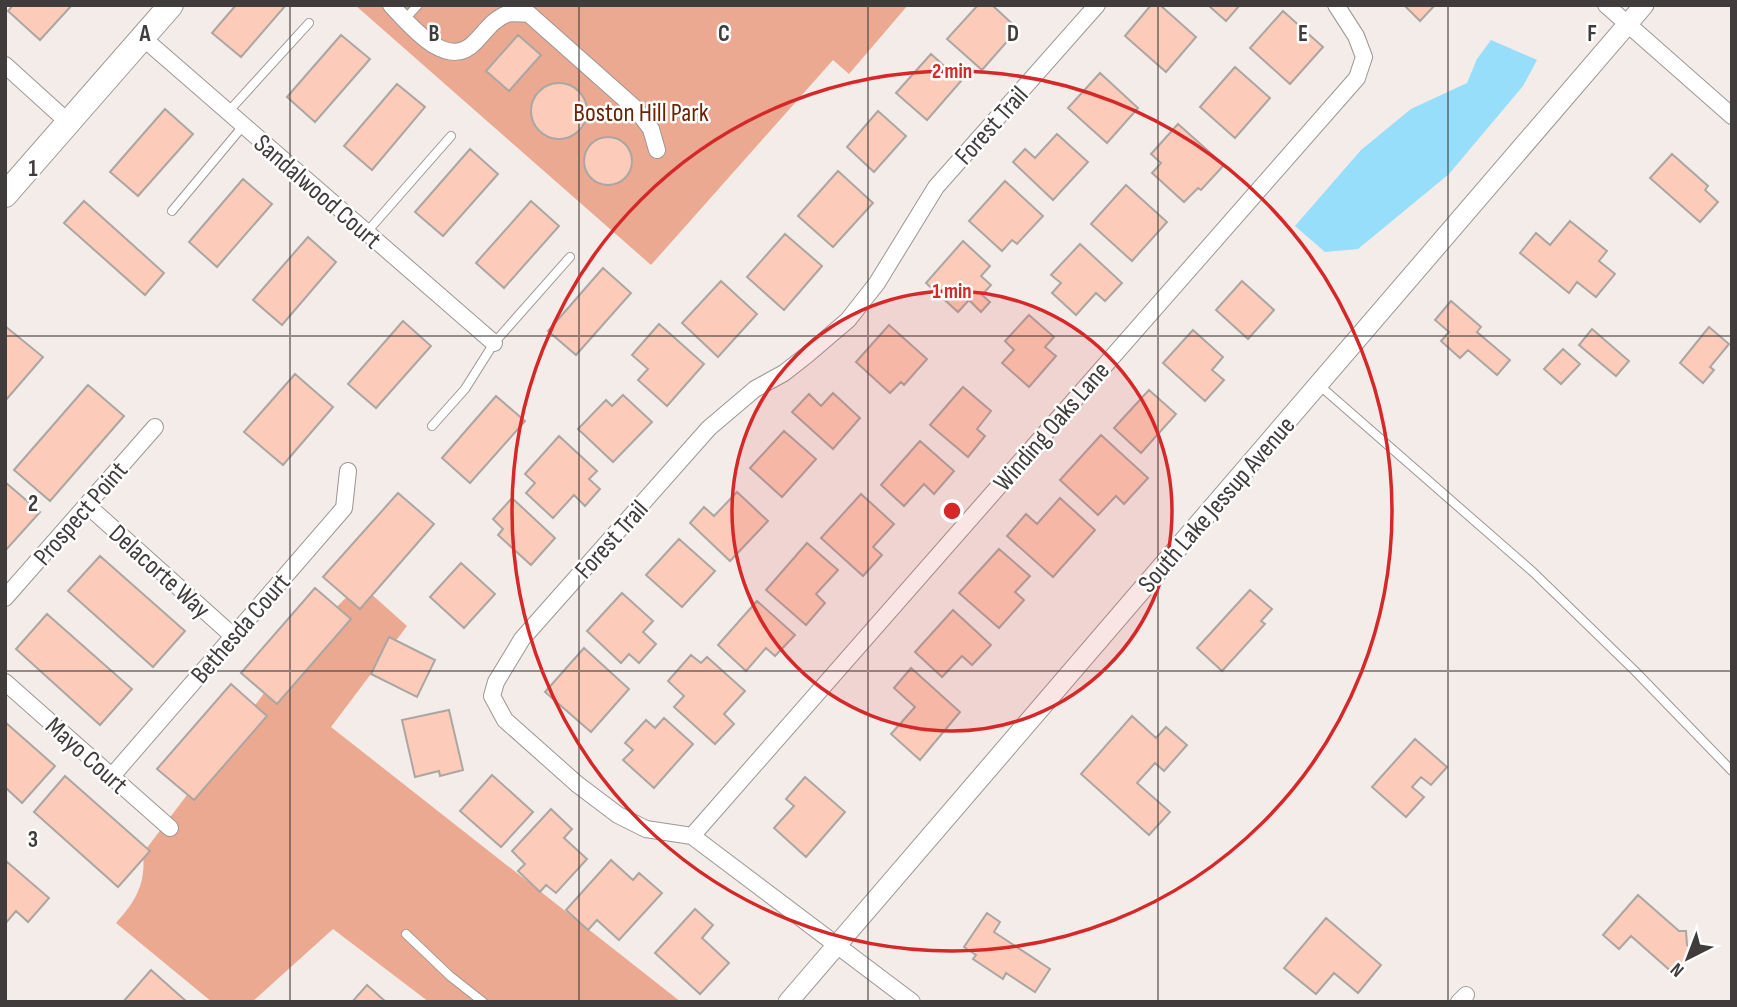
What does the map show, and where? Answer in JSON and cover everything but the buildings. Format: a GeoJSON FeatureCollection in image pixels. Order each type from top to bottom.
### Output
{"type":"FeatureCollection","features":[{"type":"Feature","properties":{"kind":"main road"},"geometry":{"type":"LineString","coordinates":[[5,195],[171,5]]}},
{"type":"Feature","properties":{"kind":"street"},"geometry":{"type":"LineString","coordinates":[[391,5],[427,40],[443,51],[460,51],[473,45],[487,27],[509,13],[529,14],[636,108],[651,129],[657,150]]}},
{"type":"Feature","properties":{"kind":"street","name":"Forest Trail"},"geometry":{"type":"LineString","coordinates":[[912,1002],[692,836],[646,829],[618,815],[505,720],[492,696],[496,682],[522,639],[709,428],[755,389],[784,373],[848,320],[877,283],[936,187],[1097,5]]}},
{"type":"Feature","properties":{"kind":"street","name":"Winding Oaks Lane"},"geometry":{"type":"LineString","coordinates":[[692,836],[1357,78],[1364,57],[1356,36],[1336,5]]}},
{"type":"Feature","properties":{"kind":"street"},"geometry":{"type":"LineString","coordinates":[[1606,5],[1732,116]]}},
{"type":"Feature","properties":{"kind":"street","name":"South Lake Jessup Avenue"},"geometry":{"type":"LineString","coordinates":[[788,1002],[1644,5]]}},
{"type":"Feature","properties":{"kind":"street","name":"Sandalwood Court"},"geometry":{"type":"LineString","coordinates":[[142,37],[494,344]]}},
{"type":"Feature","properties":{"kind":"street"},"geometry":{"type":"LineString","coordinates":[[5,65],[69,122]]}},
{"type":"Feature","properties":{"kind":"street","name":"Prospect Point"},"geometry":{"type":"LineString","coordinates":[[5,598],[155,427]]}},
{"type":"Feature","properties":{"kind":"street","name":"Bethesda Court"},"geometry":{"type":"LineString","coordinates":[[112,776],[344,509],[348,471]]}},
{"type":"Feature","properties":{"kind":"street","name":"Delacorte Way"},"geometry":{"type":"LineString","coordinates":[[87,505],[233,636]]}},
{"type":"Feature","properties":{"kind":"street","name":"Mayo Court"},"geometry":{"type":"LineString","coordinates":[[5,682],[170,828]]}},
{"type":"Feature","properties":{"kind":"lane"},"geometry":{"type":"LineString","coordinates":[[405,19],[418,5]]}},
{"type":"Feature","properties":{"kind":"lane"},"geometry":{"type":"LineString","coordinates":[[228,112],[309,23]]}},
{"type":"Feature","properties":{"kind":"lane"},"geometry":{"type":"LineString","coordinates":[[172,211],[243,126]]}},
{"type":"Feature","properties":{"kind":"lane"},"geometry":{"type":"LineString","coordinates":[[366,233],[451,136]]}},
{"type":"Feature","properties":{"kind":"lane"},"geometry":{"type":"LineString","coordinates":[[432,426],[465,389],[494,344],[570,257]]}},
{"type":"Feature","properties":{"kind":"lane"},"geometry":{"type":"LineString","coordinates":[[1319,385],[1533,572],[1635,671],[1732,771]]}},
{"type":"Feature","properties":{"kind":"lane"},"geometry":{"type":"LineString","coordinates":[[406,934],[450,976],[483,1002]]}},
{"type":"Feature","properties":{"kind":"green space","name":"Boston Hill Park"},"geometry":{"type":"Polygon","coordinates":[[[355,5],[908,5],[849,74],[833,60],[651,265],[355,5]]]}},
{"type":"Feature","properties":{"kind":"green space"},"geometry":{"type":"Polygon","coordinates":[[[360,584],[407,626],[331,727],[681,1002],[429,1002],[333,929],[252,1002],[212,1002],[116,923],[138,891],[143,874],[143,853],[309,634],[360,584]]]}},
{"type":"Feature","properties":{"kind":"water"},"geometry":{"type":"Polygon","coordinates":[[[1491,40],[1537,60],[1523,86],[1449,174],[1358,249],[1325,252],[1295,226],[1361,150],[1411,109],[1467,83],[1477,59],[1491,40]]]}}]}
